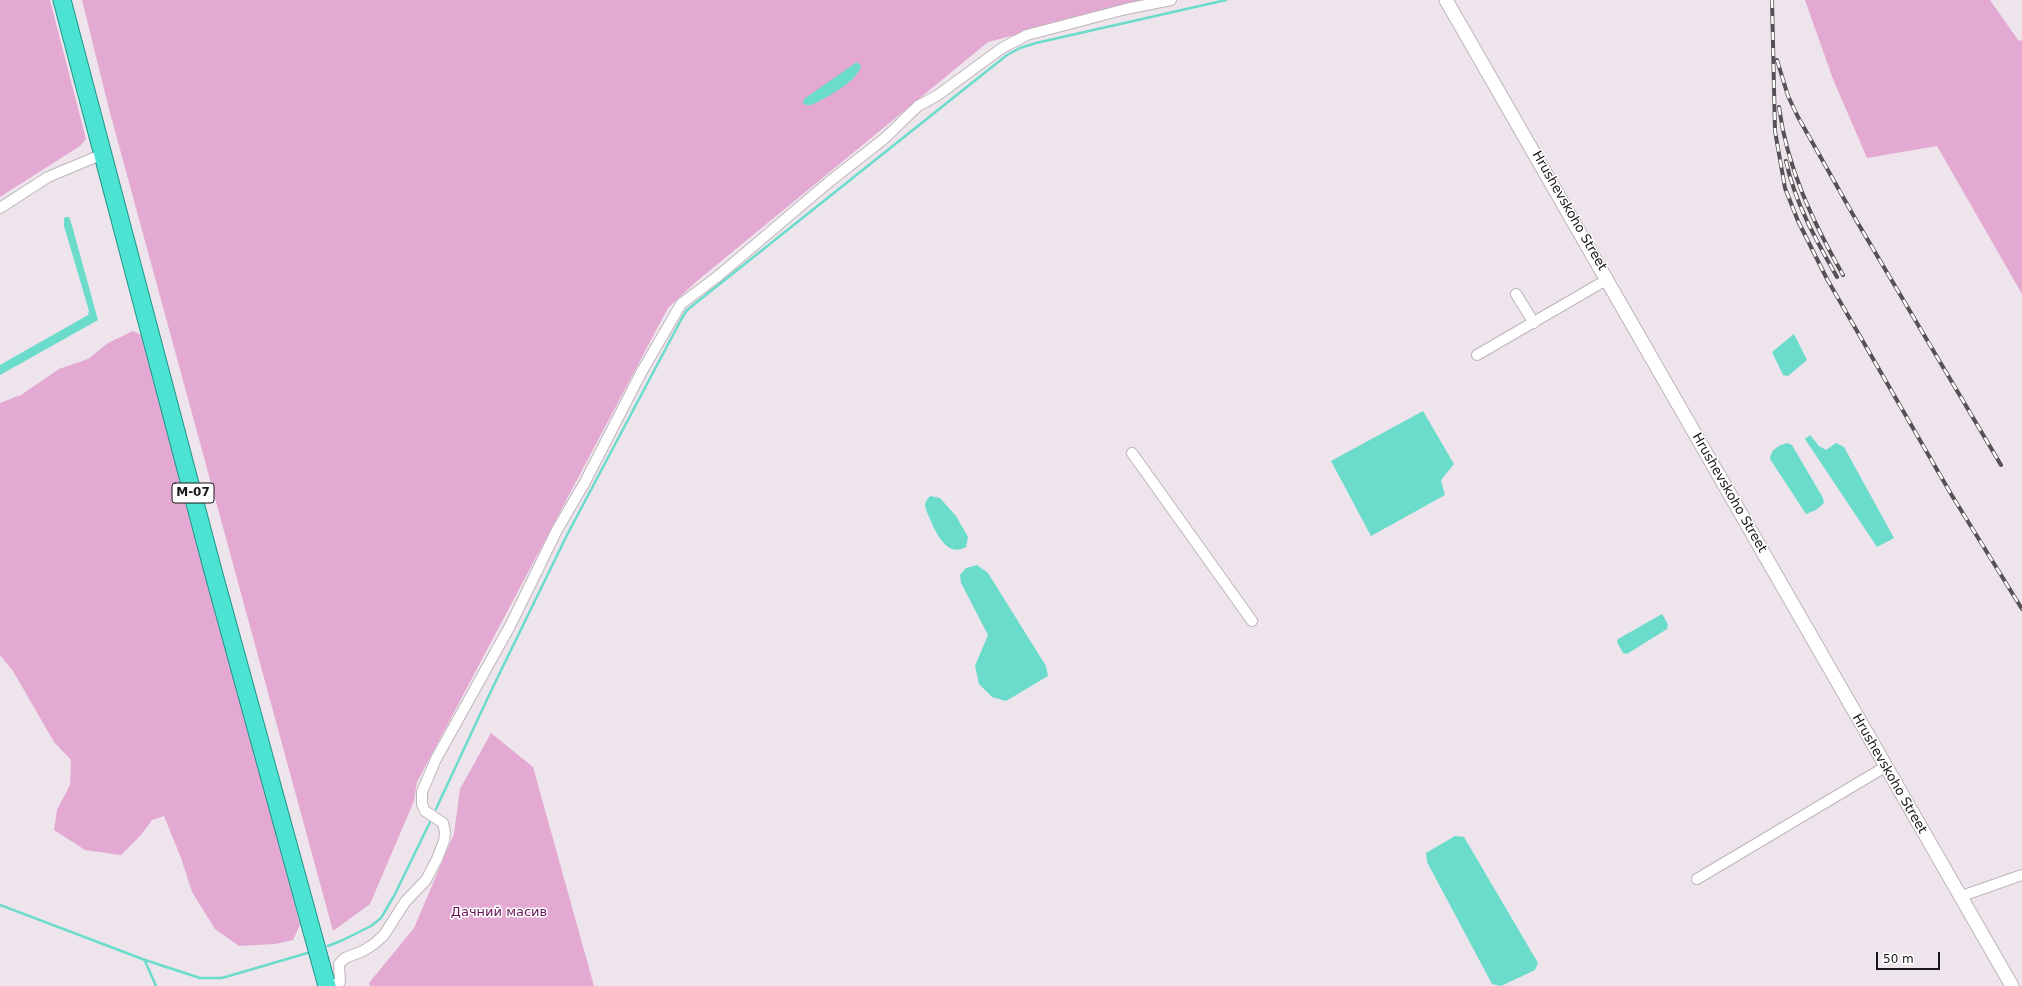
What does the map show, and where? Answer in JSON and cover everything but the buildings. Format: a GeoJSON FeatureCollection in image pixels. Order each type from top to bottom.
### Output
{"type":"FeatureCollection","features":[{"type":"Feature","properties":{"kind":"highway","name":"М-07"},"geometry":{"type":"LineString","coordinates":[[62,0],[104,154],[213,571],[327,986]]}},
{"type":"Feature","properties":{"kind":"street"},"geometry":{"type":"LineString","coordinates":[[331,986],[340,982],[339,964],[344,958],[363,951],[384,935],[405,902],[426,880],[437,859],[446,832],[443,823],[425,811],[422,804],[422,792],[436,759],[510,626],[557,530],[585,482],[641,373],[681,304],[718,276],[829,182],[885,138],[918,106],[938,95],[1009,44],[1027,35],[1126,9],[1171,0]]}},
{"type":"Feature","properties":{"kind":"street","name":"Hrushevskoho Street"},"geometry":{"type":"LineString","coordinates":[[1446,0],[1608,279],[1959,897],[2012,986]]}},
{"type":"Feature","properties":{"kind":"street"},"geometry":{"type":"LineString","coordinates":[[0,208],[48,177],[104,154]]}},
{"type":"Feature","properties":{"kind":"street"},"geometry":{"type":"LineString","coordinates":[[1477,355],[1608,279]]}},
{"type":"Feature","properties":{"kind":"street"},"geometry":{"type":"LineString","coordinates":[[1516,294],[1534,323]]}},
{"type":"Feature","properties":{"kind":"street"},"geometry":{"type":"LineString","coordinates":[[1132,453],[1252,621]]}},
{"type":"Feature","properties":{"kind":"street"},"geometry":{"type":"LineString","coordinates":[[1696,878],[1885,766]]}},
{"type":"Feature","properties":{"kind":"street"},"geometry":{"type":"LineString","coordinates":[[1959,897],[2022,875]]}},
{"type":"Feature","properties":{"kind":"green space"},"geometry":{"type":"Polygon","coordinates":[[[0,0],[50,0],[86,139],[80,146],[0,197],[0,0]]]}},
{"type":"Feature","properties":{"kind":"green space"},"geometry":{"type":"Polygon","coordinates":[[[82,0],[1140,0],[1141,2],[988,42],[697,281],[668,308],[417,782],[414,801],[370,904],[333,931],[109,109],[82,0]]]}},
{"type":"Feature","properties":{"kind":"green space"},"geometry":{"type":"Polygon","coordinates":[[[1805,0],[1990,0],[2018,40],[2022,41],[2022,294],[1937,146],[1867,158],[1833,79],[1805,0]]]}},
{"type":"Feature","properties":{"kind":"green space"},"geometry":{"type":"Polygon","coordinates":[[[133,331],[141,335],[266,793],[300,925],[293,940],[275,944],[239,946],[215,929],[192,892],[181,858],[164,816],[152,820],[141,835],[121,855],[85,850],[54,830],[57,810],[70,785],[71,760],[54,742],[13,671],[0,655],[0,403],[21,395],[59,369],[88,359],[108,343],[133,331]]]}},
{"type":"Feature","properties":{"kind":"green space","name":"Дачний масив"},"geometry":{"type":"Polygon","coordinates":[[[491,733],[533,767],[594,986],[370,986],[369,983],[414,928],[454,834],[460,789],[491,733]]]}},
{"type":"Feature","properties":{"kind":"shaded area"},"geometry":{"type":"Polygon","coordinates":[[[857,62],[861,66],[854,78],[848,83],[812,105],[806,105],[803,103],[804,99],[857,62]]]}},
{"type":"Feature","properties":{"kind":"shaded area"},"geometry":{"type":"Polygon","coordinates":[[[65,217],[69,217],[71,222],[98,320],[0,375],[0,365],[88,315],[89,311],[64,226],[65,217]]]}},
{"type":"Feature","properties":{"kind":"shaded area"},"geometry":{"type":"Polygon","coordinates":[[[1794,334],[1807,360],[1788,376],[1783,375],[1772,352],[1794,334]]]}},
{"type":"Feature","properties":{"kind":"shaded area"},"geometry":{"type":"Polygon","coordinates":[[[1423,411],[1454,464],[1441,480],[1445,495],[1371,536],[1331,461],[1423,411]]]}},
{"type":"Feature","properties":{"kind":"shaded area"},"geometry":{"type":"Polygon","coordinates":[[[1810,435],[1819,446],[1826,450],[1836,443],[1844,447],[1894,538],[1877,547],[1805,439],[1810,435]]]}},
{"type":"Feature","properties":{"kind":"shaded area"},"geometry":{"type":"Polygon","coordinates":[[[1787,443],[1792,445],[1823,498],[1824,503],[1816,510],[1806,514],[1770,459],[1776,448],[1787,443]]]}},
{"type":"Feature","properties":{"kind":"shaded area"},"geometry":{"type":"Polygon","coordinates":[[[930,496],[940,498],[956,516],[968,537],[966,547],[959,550],[953,549],[948,547],[939,537],[932,525],[925,504],[930,496]]]}},
{"type":"Feature","properties":{"kind":"shaded area"},"geometry":{"type":"Polygon","coordinates":[[[977,565],[988,573],[1046,666],[1048,676],[1006,701],[992,697],[979,684],[975,666],[988,635],[961,583],[960,575],[966,568],[977,565]]]}},
{"type":"Feature","properties":{"kind":"shaded area"},"geometry":{"type":"Polygon","coordinates":[[[1662,614],[1668,624],[1667,629],[1627,654],[1623,653],[1617,642],[1618,639],[1662,614]]]}},
{"type":"Feature","properties":{"kind":"shaded area"},"geometry":{"type":"Polygon","coordinates":[[[1455,836],[1464,837],[1538,963],[1535,970],[1501,986],[1492,984],[1427,862],[1426,853],[1455,836]]]}},
{"type":"Feature","properties":{"kind":"waterway"},"geometry":{"type":"LineString","coordinates":[[436,809],[491,691],[567,535],[687,310],[1007,55],[1020,48],[1036,43],[1226,0]]}},
{"type":"Feature","properties":{"kind":"waterway"},"geometry":{"type":"LineString","coordinates":[[328,946],[371,926],[381,918],[394,896],[430,822]]}},
{"type":"Feature","properties":{"kind":"waterway"},"geometry":{"type":"LineString","coordinates":[[0,905],[145,960],[200,978],[222,978],[311,952]]}},
{"type":"Feature","properties":{"kind":"waterway"},"geometry":{"type":"LineString","coordinates":[[145,961],[156,986]]}},
{"type":"Feature","properties":{"kind":"railway"},"geometry":{"type":"LineString","coordinates":[[1772,0],[1775,131],[1785,188],[1798,221],[1827,279],[1951,494],[2022,609]]}},
{"type":"Feature","properties":{"kind":"railway"},"geometry":{"type":"LineString","coordinates":[[1777,60],[1788,96],[1798,117],[1856,220],[2001,465]]}},
{"type":"Feature","properties":{"kind":"railway"},"geometry":{"type":"LineString","coordinates":[[1779,107],[1788,152],[1795,173],[1821,235],[1843,275]]}},
{"type":"Feature","properties":{"kind":"railway"},"geometry":{"type":"LineString","coordinates":[[1786,161],[1795,192],[1807,221],[1837,277]]}}]}
